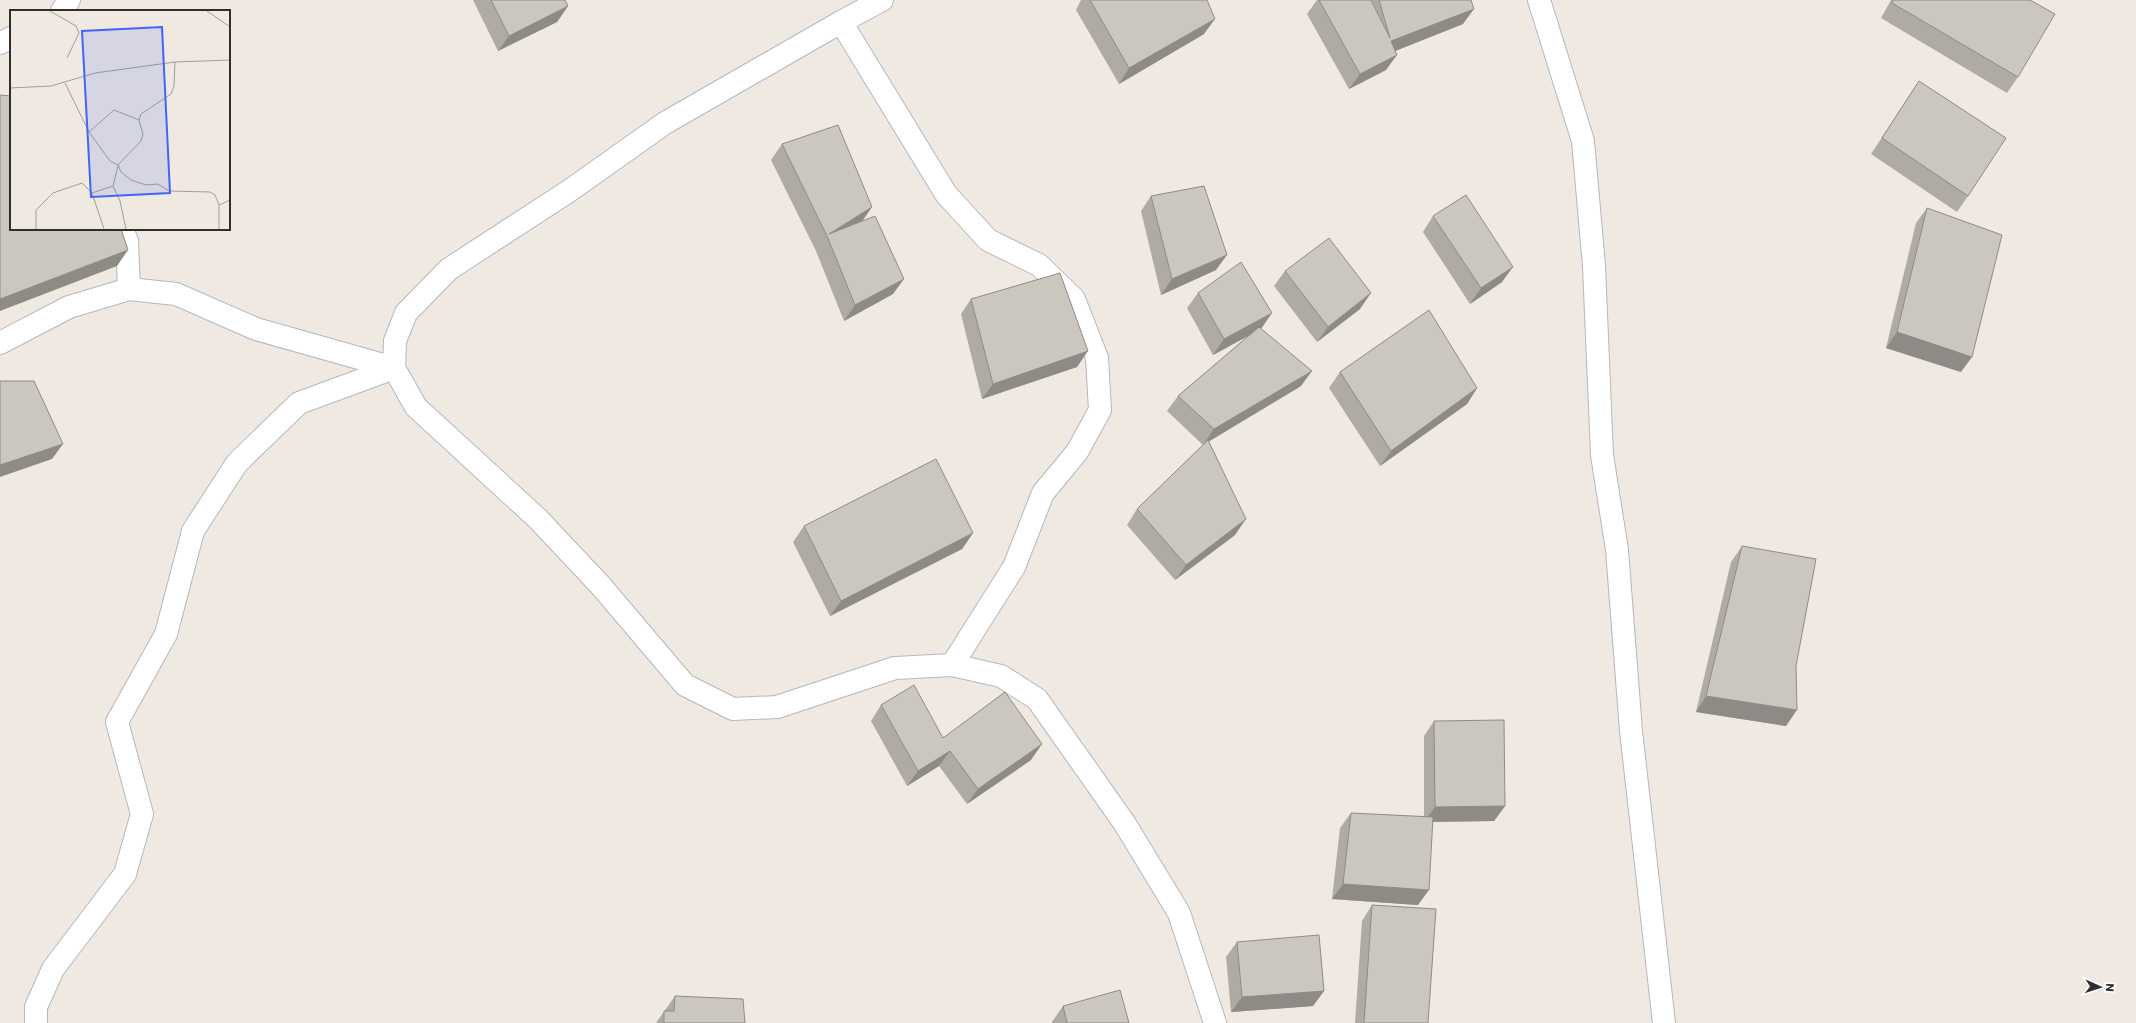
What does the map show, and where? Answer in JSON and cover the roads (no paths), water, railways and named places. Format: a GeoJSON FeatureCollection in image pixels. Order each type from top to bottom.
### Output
{"type":"FeatureCollection","features":[{"type":"Feature","properties":{"kind":"street"},"geometry":{"type":"LineString","coordinates":[[63,10],[69,0]]}},
{"type":"Feature","properties":{"kind":"street"},"geometry":{"type":"LineString","coordinates":[[882,0],[840,22],[665,123],[569,191],[449,269],[406,313],[395,341],[394,368],[416,407],[538,519],[602,586],[685,686],[733,709],[777,706],[895,668],[952,665],[1001,676],[1037,699],[1125,824],[1179,913],[1215,1023]]}},
{"type":"Feature","properties":{"kind":"street"},"geometry":{"type":"LineString","coordinates":[[1539,0],[1583,141],[1594,266],[1602,455],[1617,550],[1632,731],[1664,1023]]}},
{"type":"Feature","properties":{"kind":"street"},"geometry":{"type":"LineString","coordinates":[[840,22],[946,194],[988,240],[1039,265],[1074,299],[1097,358],[1100,410],[1077,452],[1043,493],[1014,567],[952,665]]}},
{"type":"Feature","properties":{"kind":"street"},"geometry":{"type":"LineString","coordinates":[[0,43],[10,38]]}},
{"type":"Feature","properties":{"kind":"street"},"geometry":{"type":"LineString","coordinates":[[122,230],[127,241],[129,289]]}},
{"type":"Feature","properties":{"kind":"street"},"geometry":{"type":"LineString","coordinates":[[0,343],[69,308],[129,289],[176,294],[256,329],[394,368]]}},
{"type":"Feature","properties":{"kind":"street"},"geometry":{"type":"LineString","coordinates":[[36,1023],[36,1007],[52,969],[125,874],[142,814],[117,722],[166,634],[193,530],[237,463],[299,403],[394,368]]}}]}
